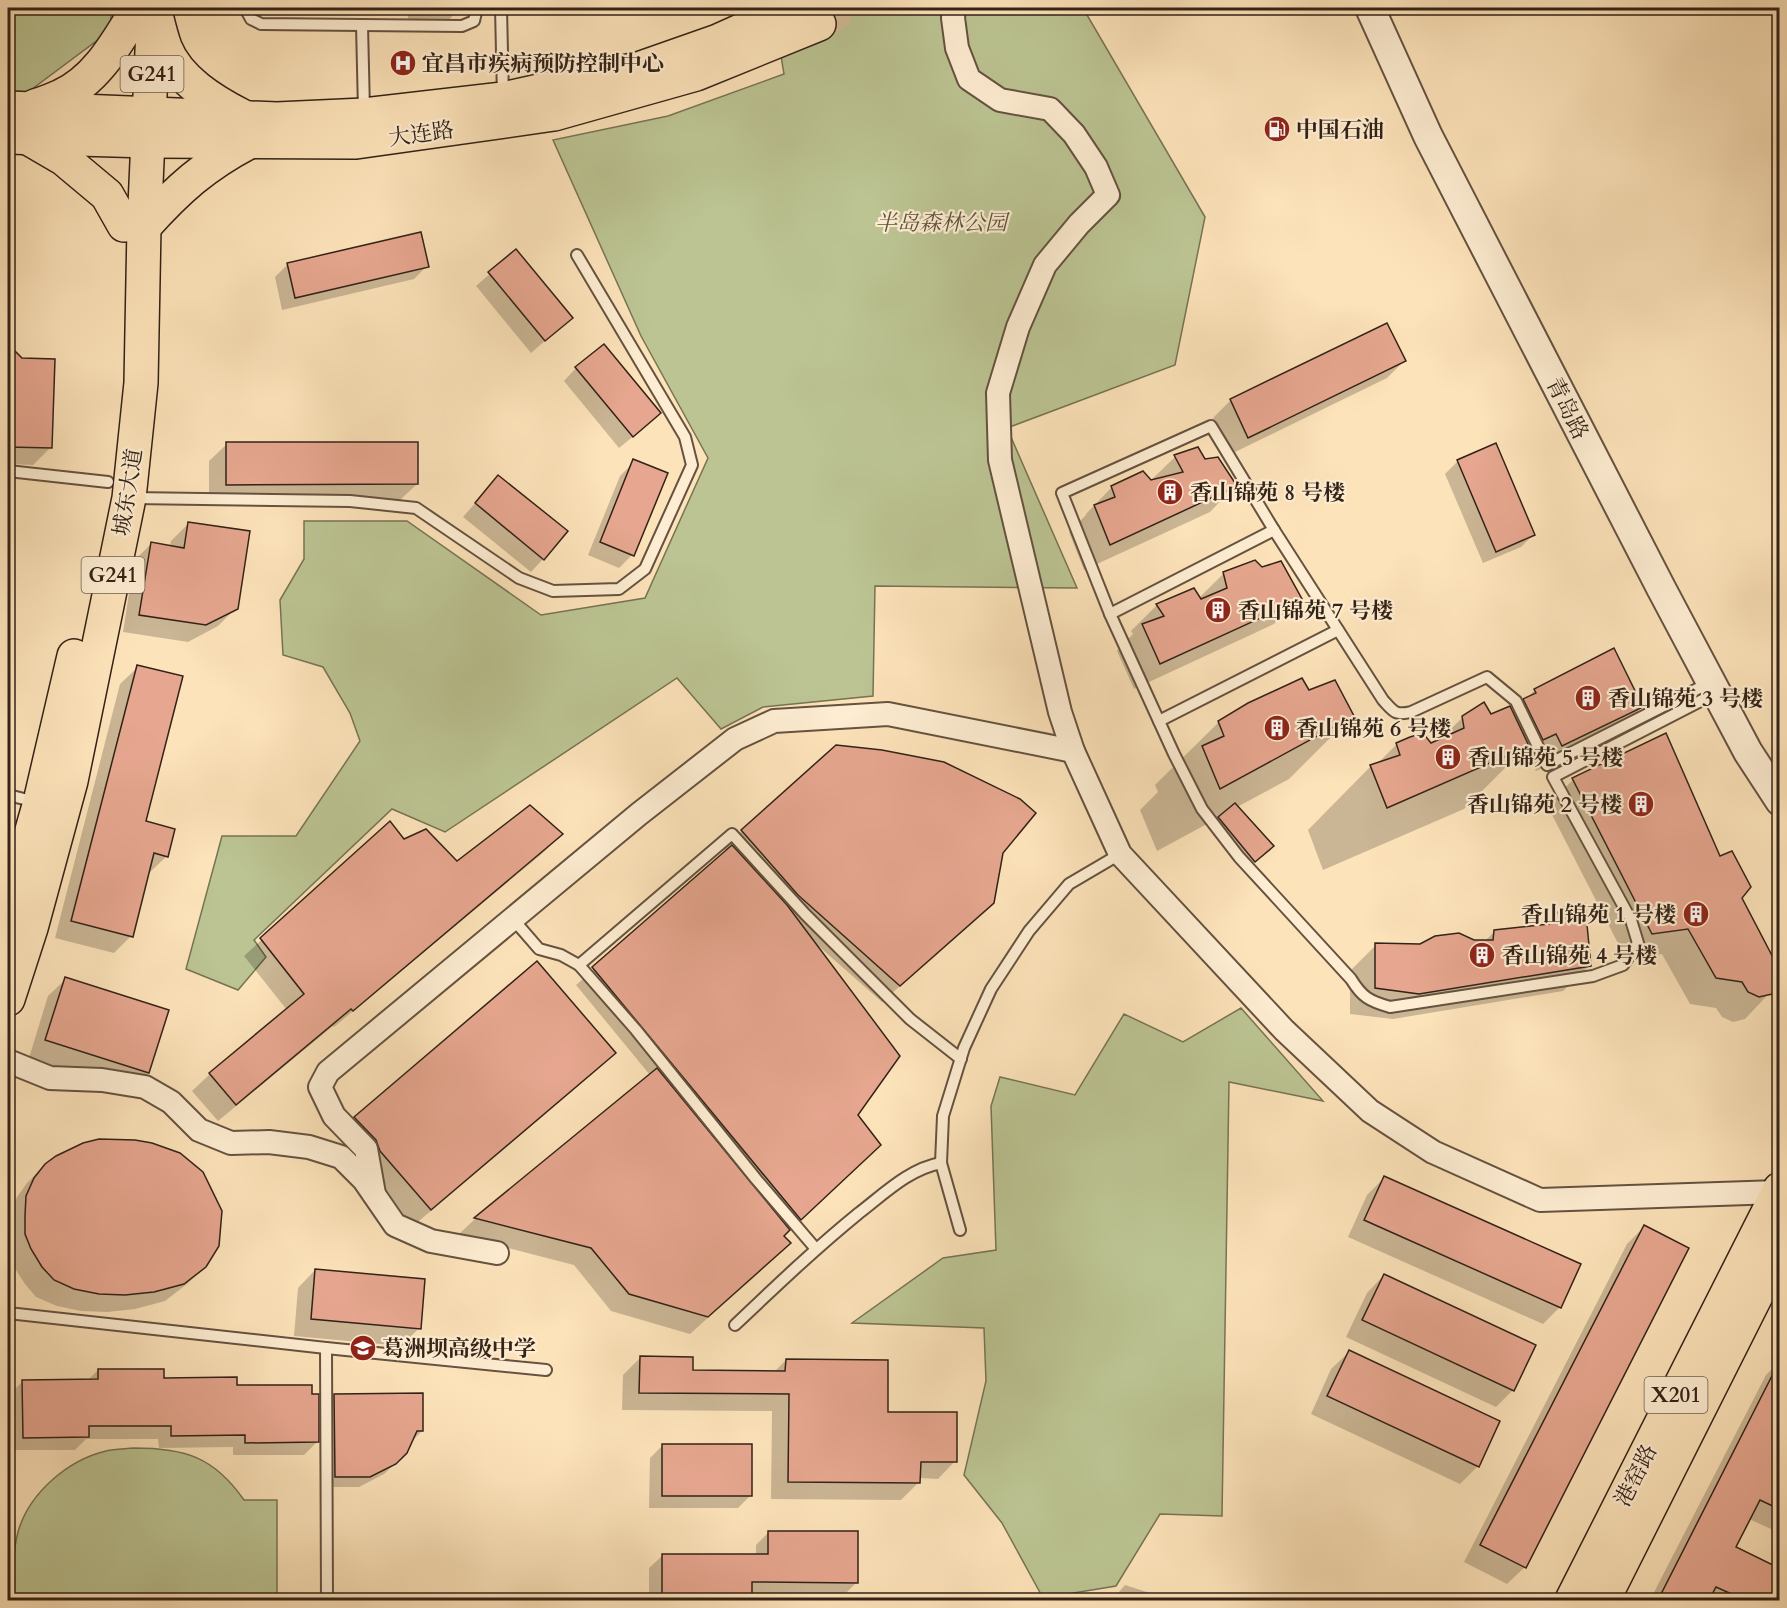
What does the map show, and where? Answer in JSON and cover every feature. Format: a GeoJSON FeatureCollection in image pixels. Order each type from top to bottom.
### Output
{"type":"FeatureCollection","features":[{"type":"Feature","properties":{"kind":"main road"},"geometry":{"type":"LineString","coordinates":[[146,8],[166,49],[184,75],[249,128],[221,156],[134,226],[107,195],[18,122],[87,80],[146,8]]}},
{"type":"Feature","properties":{"kind":"main road","name":"城东大道"},"geometry":{"type":"LineString","coordinates":[[8,915],[40,802],[75,651],[118,490],[141,383],[134,226],[146,8]]}},
{"type":"Feature","properties":{"kind":"main road","name":"大连路"},"geometry":{"type":"LineString","coordinates":[[18,122],[140,127],[365,128],[504,110],[641,68],[718,41],[786,10]]}},
{"type":"Feature","properties":{"kind":"main road","name":"大连路"},"geometry":{"type":"LineString","coordinates":[[504,110],[554,114],[696,74],[819,24]]}},
{"type":"Feature","properties":{"kind":"main road","name":"城东大道"},"geometry":{"type":"LineString","coordinates":[[8,999],[31,928],[71,781],[118,490]]}},
{"type":"Feature","properties":{"kind":"main road","name":"港窑路"},"geometry":{"type":"LineString","coordinates":[[1572,1600],[1779,1191]]}},
{"type":"Feature","properties":{"kind":"main road","name":"港窑路"},"geometry":{"type":"LineString","coordinates":[[1603,1600],[1779,1248]]}},
{"type":"Feature","properties":{"kind":"street"},"geometry":{"type":"LineString","coordinates":[[954,8],[957,48],[969,79],[1000,100],[1050,109],[1074,134],[1096,167],[1108,195],[1079,224],[1046,265],[1018,327],[998,393],[1000,460],[1060,712],[1073,751],[1120,854],[1284,1030],[1370,1111],[1432,1152],[1540,1200],[1779,1191]]}},
{"type":"Feature","properties":{"kind":"street","name":"青岛路"},"geometry":{"type":"LineString","coordinates":[[1370,8],[1428,136],[1748,752],[1779,801]]}},
{"type":"Feature","properties":{"kind":"street"},"geometry":{"type":"LineString","coordinates":[[374,1194],[366,1149],[334,1116],[320,1087],[328,1072],[639,814],[735,739],[774,721],[888,714],[1073,751]]}},
{"type":"Feature","properties":{"kind":"street"},"geometry":{"type":"LineString","coordinates":[[8,1061],[50,1078],[102,1080],[145,1087],[171,1102],[199,1130],[231,1143],[269,1142],[309,1147],[340,1157],[364,1180],[395,1225],[431,1241],[497,1253]]}},
{"type":"Feature","properties":{"kind":"lane"},"geometry":{"type":"LineString","coordinates":[[244,8],[251,19],[261,24],[362,26],[462,26],[474,21],[477,8]]}},
{"type":"Feature","properties":{"kind":"lane"},"geometry":{"type":"LineString","coordinates":[[501,8],[504,110]]}},
{"type":"Feature","properties":{"kind":"lane"},"geometry":{"type":"LineString","coordinates":[[362,26],[365,128]]}},
{"type":"Feature","properties":{"kind":"lane"},"geometry":{"type":"LineString","coordinates":[[8,471],[118,490],[351,501],[416,508],[519,578],[553,591],[619,589],[645,569],[692,465],[685,437],[576,255]]}},
{"type":"Feature","properties":{"kind":"lane"},"geometry":{"type":"LineString","coordinates":[[1211,426],[1274,530],[1383,700],[1393,711],[1401,715],[1411,712],[1487,677],[1516,701],[1553,777],[1631,920],[1638,944],[1623,965],[1593,975],[1390,1006],[1374,1002],[1360,993],[1351,979],[1239,857],[1202,809],[1159,721],[1110,614],[1062,493],[1211,426]]}},
{"type":"Feature","properties":{"kind":"lane"},"geometry":{"type":"LineString","coordinates":[[1110,614],[1274,530]]}},
{"type":"Feature","properties":{"kind":"lane"},"geometry":{"type":"LineString","coordinates":[[1159,721],[1338,630]]}},
{"type":"Feature","properties":{"kind":"lane"},"geometry":{"type":"LineString","coordinates":[[1547,765],[1714,687]]}},
{"type":"Feature","properties":{"kind":"lane"},"geometry":{"type":"LineString","coordinates":[[1553,777],[1714,687]]}},
{"type":"Feature","properties":{"kind":"lane"},"geometry":{"type":"LineString","coordinates":[[8,795],[40,802]]}},
{"type":"Feature","properties":{"kind":"lane"},"geometry":{"type":"LineString","coordinates":[[579,965],[732,834],[805,914],[910,1019],[961,1059]]}},
{"type":"Feature","properties":{"kind":"lane"},"geometry":{"type":"LineString","coordinates":[[960,1230],[941,1163],[943,1116],[961,1059],[991,989],[1029,931],[1069,884],[1120,854]]}},
{"type":"Feature","properties":{"kind":"lane"},"geometry":{"type":"LineString","coordinates":[[513,919],[539,949],[561,955],[579,965],[636,1030],[756,1179],[816,1249]]}},
{"type":"Feature","properties":{"kind":"lane"},"geometry":{"type":"LineString","coordinates":[[735,1325],[816,1249],[899,1181],[926,1166],[941,1163]]}},
{"type":"Feature","properties":{"kind":"lane"},"geometry":{"type":"LineString","coordinates":[[8,1313],[546,1370]]}},
{"type":"Feature","properties":{"kind":"lane"},"geometry":{"type":"LineString","coordinates":[[326,1348],[327,1600]]}},
{"type":"Feature","properties":{"kind":"green space"},"geometry":{"type":"Polygon","coordinates":[[[8,8],[111,8],[111,30],[28,92],[8,91],[8,8]]]}},
{"type":"Feature","properties":{"kind":"green space","name":"半岛森林公园"},"geometry":{"type":"Polygon","coordinates":[[[773,8],[1083,8],[1205,217],[1175,365],[1007,428],[1077,588],[875,586],[873,696],[763,707],[721,729],[677,678],[445,832],[392,809],[254,940],[266,957],[238,990],[186,969],[222,836],[296,836],[360,741],[350,713],[323,667],[283,655],[280,600],[304,559],[304,521],[407,521],[541,615],[645,598],[708,458],[641,336],[553,140],[668,116],[784,74],[773,8]]]}},
{"type":"Feature","properties":{"kind":"green space"},"geometry":{"type":"Polygon","coordinates":[[[1241,1008],[1323,1101],[1229,1082],[1222,1516],[1160,1514],[1116,1586],[1043,1598],[1002,1523],[964,1475],[986,1381],[984,1328],[852,1323],[943,1258],[996,1250],[991,1106],[1000,1077],[1075,1095],[1124,1014],[1183,1042],[1241,1008]]]}},
{"type":"Feature","properties":{"kind":"green space"},"geometry":{"type":"Polygon","coordinates":[[[134,1448],[168,1450],[197,1458],[221,1474],[244,1500],[277,1500],[277,1600],[14,1600],[16,1540],[23,1518],[31,1504],[52,1480],[78,1462],[106,1451],[134,1448]]]}},
{"type":"Feature","properties":{"kind":"building"},"geometry":{"type":"Polygon","coordinates":[[[421,232],[429,267],[295,298],[287,263],[421,232]]]}},
{"type":"Feature","properties":{"kind":"building"},"geometry":{"type":"Polygon","coordinates":[[[516,249],[573,318],[545,341],[488,272],[516,249]]]}},
{"type":"Feature","properties":{"kind":"building"},"geometry":{"type":"Polygon","coordinates":[[[1387,323],[1406,361],[1248,438],[1230,399],[1387,323]]]}},
{"type":"Feature","properties":{"kind":"building"},"geometry":{"type":"Polygon","coordinates":[[[8,344],[22,358],[55,359],[52,448],[8,447],[8,344]]]}},
{"type":"Feature","properties":{"kind":"building"},"geometry":{"type":"Polygon","coordinates":[[[604,344],[661,413],[633,437],[575,367],[604,344]]]}},
{"type":"Feature","properties":{"kind":"building"},"geometry":{"type":"Polygon","coordinates":[[[226,442],[418,442],[418,484],[226,485],[226,442]]]}},
{"type":"Feature","properties":{"kind":"building"},"geometry":{"type":"Polygon","coordinates":[[[1496,443],[1535,535],[1496,552],[1457,460],[1496,443]]]}},
{"type":"Feature","properties":{"kind":"building","name":"香山锦苑 8 号楼"},"geometry":{"type":"Polygon","coordinates":[[[1198,447],[1205,459],[1218,457],[1237,486],[1110,545],[1094,505],[1115,497],[1111,486],[1143,471],[1151,480],[1183,472],[1174,455],[1198,447]]]}},
{"type":"Feature","properties":{"kind":"building"},"geometry":{"type":"Polygon","coordinates":[[[633,459],[668,473],[634,556],[600,542],[633,459]]]}},
{"type":"Feature","properties":{"kind":"building"},"geometry":{"type":"Polygon","coordinates":[[[498,475],[568,531],[544,560],[475,503],[498,475]]]}},
{"type":"Feature","properties":{"kind":"building"},"geometry":{"type":"Polygon","coordinates":[[[188,522],[250,531],[238,609],[206,625],[139,615],[151,542],[184,548],[188,522]]]}},
{"type":"Feature","properties":{"kind":"building","name":"香山锦苑 7 号楼"},"geometry":{"type":"Polygon","coordinates":[[[1255,560],[1262,567],[1281,561],[1302,599],[1160,664],[1142,624],[1164,616],[1156,604],[1194,588],[1201,599],[1227,588],[1223,572],[1255,560]]]}},
{"type":"Feature","properties":{"kind":"building","name":"香山锦苑 3 号楼"},"geometry":{"type":"Polygon","coordinates":[[[1614,648],[1643,707],[1562,746],[1556,734],[1543,740],[1523,699],[1536,693],[1534,689],[1614,648]]]}},
{"type":"Feature","properties":{"kind":"building"},"geometry":{"type":"Polygon","coordinates":[[[137,665],[183,676],[146,821],[175,829],[168,857],[154,853],[133,937],[71,921],[137,665]]]}},
{"type":"Feature","properties":{"kind":"building","name":"香山锦苑 6 号楼"},"geometry":{"type":"Polygon","coordinates":[[[1302,678],[1309,690],[1335,680],[1354,716],[1220,789],[1202,746],[1224,736],[1218,721],[1248,703],[1302,678]]]}},
{"type":"Feature","properties":{"kind":"building","name":"香山锦苑 5 号楼"},"geometry":{"type":"Polygon","coordinates":[[[1484,702],[1491,714],[1510,706],[1529,746],[1387,808],[1370,765],[1400,755],[1396,743],[1410,737],[1423,733],[1431,743],[1464,728],[1462,716],[1484,702]]]}},
{"type":"Feature","properties":{"kind":"building"},"geometry":{"type":"Polygon","coordinates":[[[1666,733],[1720,856],[1732,851],[1751,887],[1742,898],[1779,969],[1779,984],[1772,994],[1759,997],[1748,992],[1742,982],[1716,978],[1688,929],[1652,934],[1572,778],[1666,733]]]}},
{"type":"Feature","properties":{"kind":"building"},"geometry":{"type":"Polygon","coordinates":[[[836,745],[882,750],[944,762],[1020,799],[1036,813],[1003,853],[994,903],[900,986],[798,895],[741,830],[836,745]]]}},
{"type":"Feature","properties":{"kind":"building"},"geometry":{"type":"Polygon","coordinates":[[[1235,803],[1274,846],[1255,862],[1218,817],[1235,803]]]}},
{"type":"Feature","properties":{"kind":"building"},"geometry":{"type":"Polygon","coordinates":[[[530,805],[563,834],[353,1011],[351,1009],[236,1105],[209,1073],[304,994],[260,938],[390,821],[404,839],[426,829],[457,861],[530,805]]]}},
{"type":"Feature","properties":{"kind":"building"},"geometry":{"type":"Polygon","coordinates":[[[732,845],[787,905],[900,1056],[858,1115],[881,1145],[801,1220],[592,967],[732,845]]]}},
{"type":"Feature","properties":{"kind":"building","name":"香山锦苑 4 号楼"},"geometry":{"type":"Polygon","coordinates":[[[1585,904],[1591,966],[1419,994],[1375,988],[1375,943],[1420,944],[1435,936],[1459,933],[1474,940],[1493,940],[1494,930],[1549,924],[1561,908],[1585,904]]]}},
{"type":"Feature","properties":{"kind":"building"},"geometry":{"type":"Polygon","coordinates":[[[537,961],[616,1053],[431,1210],[380,1151],[376,1140],[354,1117],[537,961]]]}},
{"type":"Feature","properties":{"kind":"building"},"geometry":{"type":"Polygon","coordinates":[[[65,977],[169,1010],[149,1073],[45,1040],[65,977]]]}},
{"type":"Feature","properties":{"kind":"building"},"geometry":{"type":"Polygon","coordinates":[[[657,1068],[790,1230],[784,1236],[791,1243],[708,1317],[629,1294],[591,1248],[474,1218],[657,1068]]]}},
{"type":"Feature","properties":{"kind":"building"},"geometry":{"type":"Polygon","coordinates":[[[99,1139],[152,1143],[180,1153],[203,1172],[222,1211],[219,1246],[206,1267],[184,1284],[154,1292],[125,1295],[99,1294],[74,1289],[54,1280],[42,1267],[31,1249],[25,1234],[25,1216],[26,1196],[34,1178],[45,1164],[56,1156],[83,1143],[99,1139]]]}},
{"type":"Feature","properties":{"kind":"building"},"geometry":{"type":"Polygon","coordinates":[[[1384,1176],[1581,1264],[1561,1308],[1364,1220],[1384,1176]]]}},
{"type":"Feature","properties":{"kind":"building"},"geometry":{"type":"Polygon","coordinates":[[[1644,1225],[1689,1248],[1526,1568],[1480,1545],[1644,1225]]]}},
{"type":"Feature","properties":{"kind":"building"},"geometry":{"type":"Polygon","coordinates":[[[315,1269],[425,1279],[421,1329],[311,1319],[315,1269]]]}},
{"type":"Feature","properties":{"kind":"building"},"geometry":{"type":"Polygon","coordinates":[[[1384,1274],[1536,1345],[1514,1391],[1362,1320],[1384,1274]]]}},
{"type":"Feature","properties":{"kind":"building"},"geometry":{"type":"Polygon","coordinates":[[[1349,1350],[1500,1421],[1479,1467],[1327,1396],[1349,1350]]]}},
{"type":"Feature","properties":{"kind":"building"},"geometry":{"type":"Polygon","coordinates":[[[640,1356],[693,1357],[693,1370],[785,1371],[786,1359],[888,1360],[888,1412],[957,1412],[957,1462],[921,1462],[920,1483],[788,1482],[789,1394],[639,1393],[640,1356]]]}},
{"type":"Feature","properties":{"kind":"building"},"geometry":{"type":"Polygon","coordinates":[[[1779,1362],[1779,1509],[1760,1500],[1736,1547],[1779,1568],[1779,1600],[1745,1600],[1716,1587],[1709,1600],[1658,1600],[1779,1362]]]}},
{"type":"Feature","properties":{"kind":"building"},"geometry":{"type":"Polygon","coordinates":[[[98,1369],[164,1369],[164,1378],[237,1377],[237,1385],[312,1385],[312,1394],[319,1394],[319,1442],[245,1443],[245,1435],[171,1436],[171,1426],[89,1426],[89,1437],[23,1438],[22,1380],[98,1379],[98,1369]]]}},
{"type":"Feature","properties":{"kind":"building"},"geometry":{"type":"Polygon","coordinates":[[[423,1393],[423,1431],[417,1431],[407,1453],[396,1464],[370,1477],[335,1477],[334,1394],[423,1393]]]}},
{"type":"Feature","properties":{"kind":"building"},"geometry":{"type":"Polygon","coordinates":[[[662,1444],[752,1444],[752,1496],[662,1496],[662,1444]]]}},
{"type":"Feature","properties":{"kind":"building"},"geometry":{"type":"Polygon","coordinates":[[[768,1531],[858,1531],[858,1583],[752,1582],[752,1600],[662,1600],[662,1554],[768,1554],[768,1531]]]}},
{"type":"Feature","properties":{"kind":"tunnel"},"geometry":{"type":"LineString","coordinates":[[819,24],[843,8]]}},
{"type":"Feature","properties":{"kind":"place","name":"宜昌市疾病预防控制中心"},"geometry":{"type":"Point","coordinates":[403,63]}},
{"type":"Feature","properties":{"kind":"place","name":"中国石油"},"geometry":{"type":"Point","coordinates":[1277,129]}},
{"type":"Feature","properties":{"kind":"place","name":"香山锦苑 8 号楼"},"geometry":{"type":"Point","coordinates":[1170,492]}},
{"type":"Feature","properties":{"kind":"place","name":"香山锦苑 7 号楼"},"geometry":{"type":"Point","coordinates":[1218,610]}},
{"type":"Feature","properties":{"kind":"place","name":"香山锦苑 3 号楼"},"geometry":{"type":"Point","coordinates":[1588,698]}},
{"type":"Feature","properties":{"kind":"place","name":"香山锦苑 6 号楼"},"geometry":{"type":"Point","coordinates":[1277,728]}},
{"type":"Feature","properties":{"kind":"place","name":"香山锦苑 5 号楼"},"geometry":{"type":"Point","coordinates":[1448,757]}},
{"type":"Feature","properties":{"kind":"place","name":"香山锦苑 2 号楼"},"geometry":{"type":"Point","coordinates":[1641,804]}},
{"type":"Feature","properties":{"kind":"place","name":"香山锦苑 1 号楼"},"geometry":{"type":"Point","coordinates":[1696,914]}},
{"type":"Feature","properties":{"kind":"place","name":"香山锦苑 4 号楼"},"geometry":{"type":"Point","coordinates":[1482,955]}},
{"type":"Feature","properties":{"kind":"place","name":"葛洲坝高级中学"},"geometry":{"type":"Point","coordinates":[363,1348]}}]}
